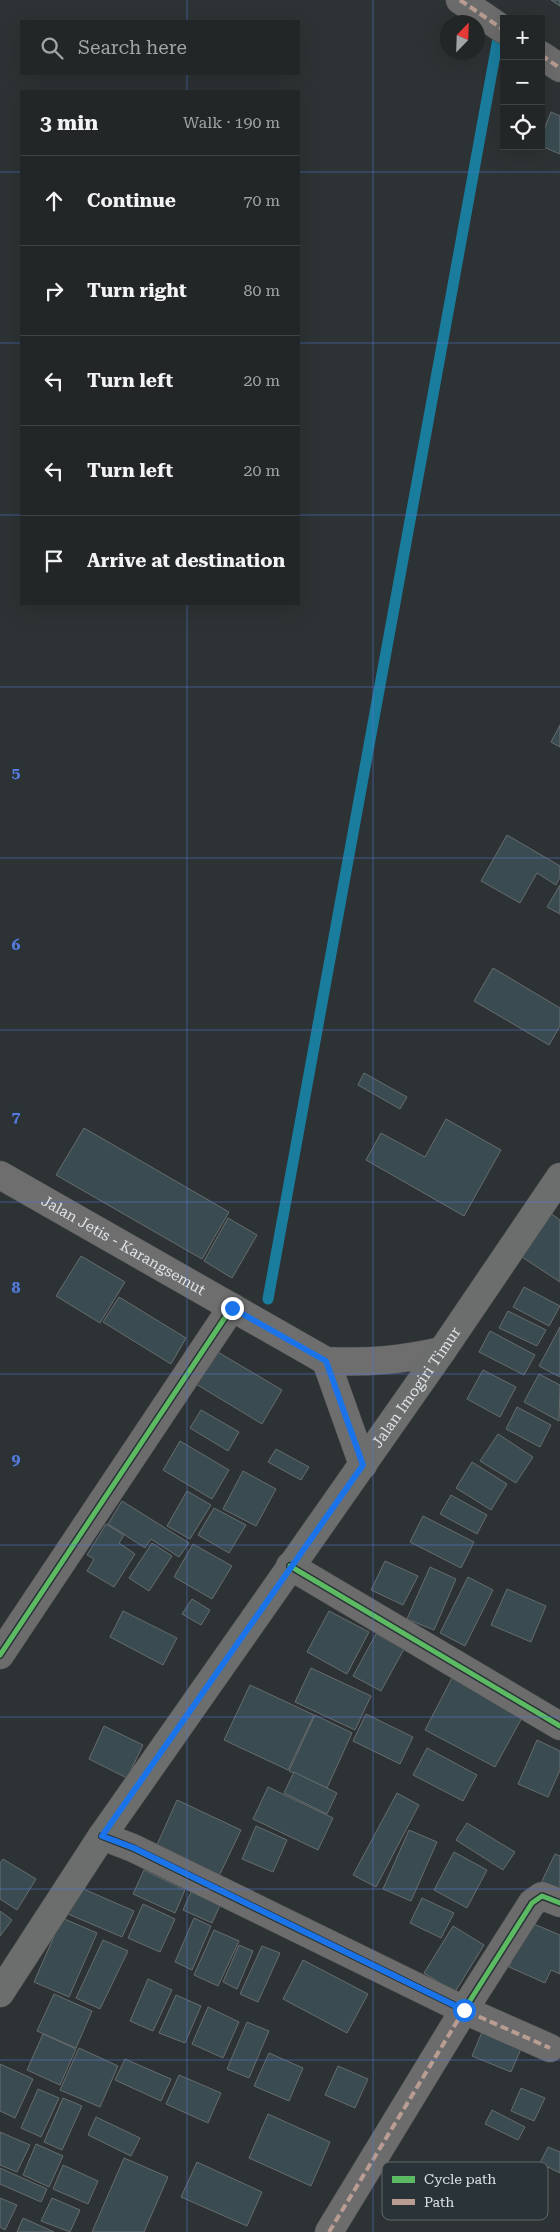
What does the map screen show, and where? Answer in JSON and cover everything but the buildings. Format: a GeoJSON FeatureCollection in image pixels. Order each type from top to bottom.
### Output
{"type":"FeatureCollection","features":[{"type":"Feature","properties":{"kind":"main road","name":"Jalan Jetis - Karangsemut"},"geometry":{"type":"LineString","coordinates":[[0,1175],[326,1361]]}},
{"type":"Feature","properties":{"kind":"main road","name":"Jalan Imogiri Timur"},"geometry":{"type":"LineString","coordinates":[[0,1993],[102,1836],[290,1566],[363,1465],[560,1177]]}},
{"type":"Feature","properties":{"kind":"main road"},"geometry":{"type":"LineString","coordinates":[[363,1465],[326,1361],[366,1363],[404,1359],[442,1351]]}},
{"type":"Feature","properties":{"kind":"street"},"geometry":{"type":"LineString","coordinates":[[460,0],[500,27]]}},
{"type":"Feature","properties":{"kind":"street"},"geometry":{"type":"LineString","coordinates":[[545,58],[560,68]]}},
{"type":"Feature","properties":{"kind":"street"},"geometry":{"type":"LineString","coordinates":[[0,1655],[232,1308]]}},
{"type":"Feature","properties":{"kind":"street"},"geometry":{"type":"LineString","coordinates":[[290,1566],[560,1726]]}},
{"type":"Feature","properties":{"kind":"street"},"geometry":{"type":"LineString","coordinates":[[102,1836],[134,1848],[464,2010],[550,2048]]}},
{"type":"Feature","properties":{"kind":"street"},"geometry":{"type":"LineString","coordinates":[[329,2232],[464,2010],[532,1903],[542,1896],[560,1903]]}},
{"type":"Feature","properties":{"kind":"waterway"},"geometry":{"type":"LineString","coordinates":[[268,1299],[499,33]]}},
{"type":"Feature","properties":{"kind":"marked path"},"geometry":{"type":"LineString","coordinates":[[460,0],[500,27]]}},
{"type":"Feature","properties":{"kind":"marked path"},"geometry":{"type":"LineString","coordinates":[[545,58],[560,68]]}},
{"type":"Feature","properties":{"kind":"marked path"},"geometry":{"type":"LineString","coordinates":[[329,2232],[464,2010],[550,2048]]}},
{"type":"Feature","properties":{"kind":"cycle path"},"geometry":{"type":"LineString","coordinates":[[0,1655],[232,1307]]}},
{"type":"Feature","properties":{"kind":"cycle path"},"geometry":{"type":"LineString","coordinates":[[290,1566],[560,1726]]}},
{"type":"Feature","properties":{"kind":"cycle path"},"geometry":{"type":"LineString","coordinates":[[102,1836],[133,1848],[464,2010],[532,1903],[542,1896],[560,1903]]}},
{"type":"Feature","properties":{"kind":"route"},"geometry":{"type":"LineString","coordinates":[[232,1308],[326,1361],[363,1465],[290,1566],[102,1836],[134,1848],[464,2010]]}}]}
